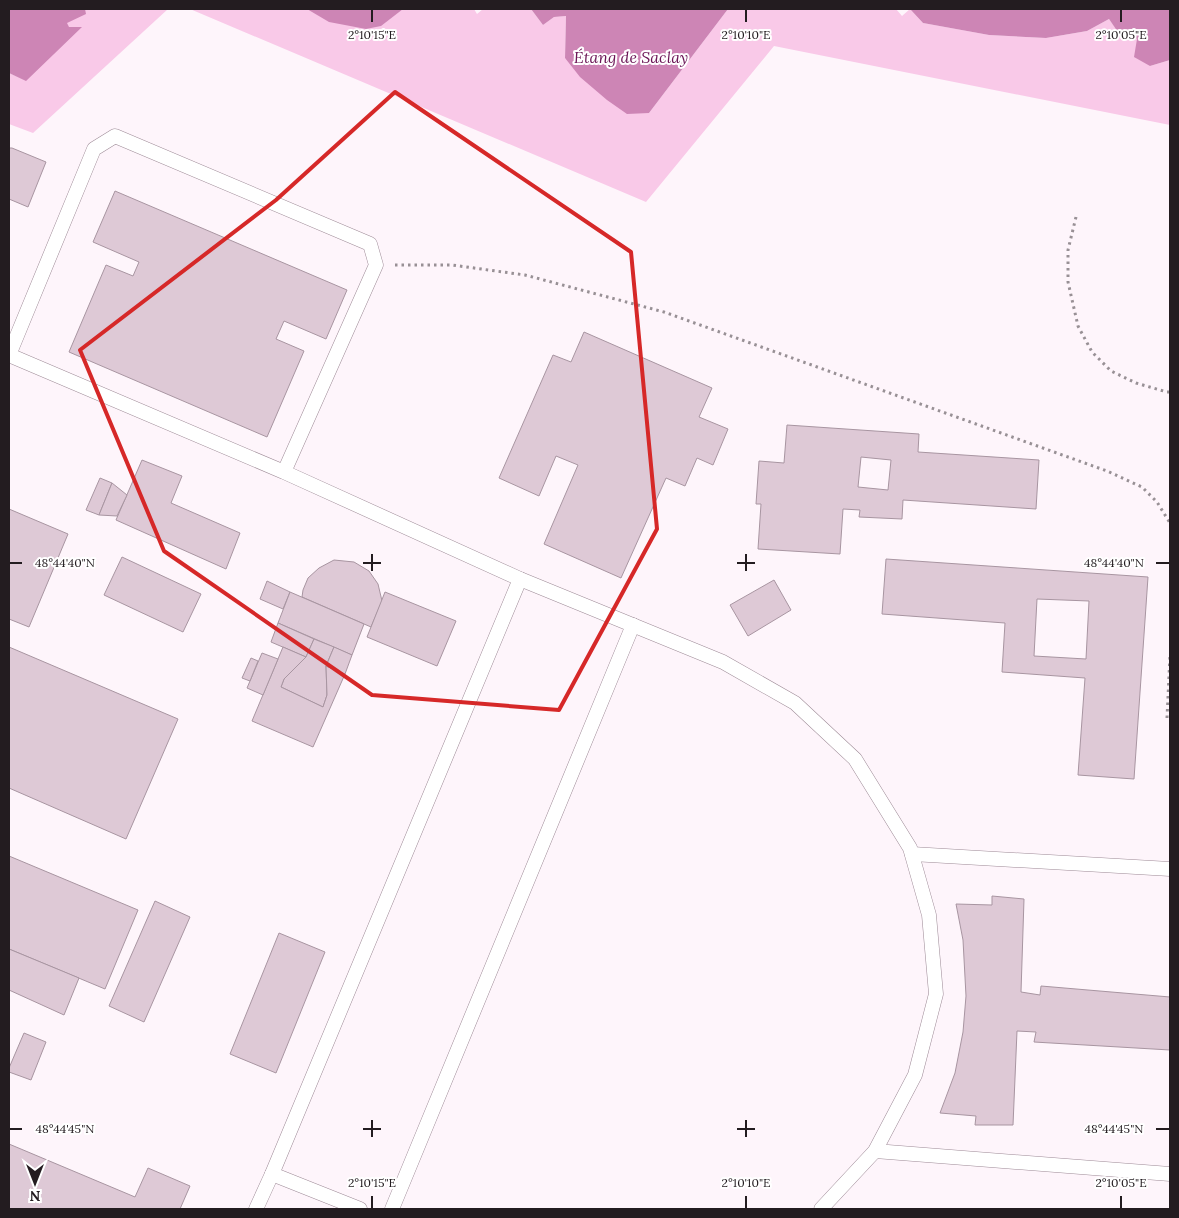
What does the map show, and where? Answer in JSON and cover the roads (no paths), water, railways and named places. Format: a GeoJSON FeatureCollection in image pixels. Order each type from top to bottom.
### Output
{"type":"FeatureCollection","features":[{"type":"Feature","properties":{"kind":"lane"},"geometry":{"type":"LineString","coordinates":[[284,472],[376,265],[370,244],[115,136],[94,150],[9,355],[284,472],[520,579],[723,662],[794,703],[855,759],[910,848],[929,915],[936,994],[915,1075],[875,1151],[821,1209]]}},
{"type":"Feature","properties":{"kind":"lane"},"geometry":{"type":"LineString","coordinates":[[256,1209],[520,579]]}},
{"type":"Feature","properties":{"kind":"lane"},"geometry":{"type":"LineString","coordinates":[[392,1209],[633,625]]}},
{"type":"Feature","properties":{"kind":"lane"},"geometry":{"type":"LineString","coordinates":[[912,854],[1170,869]]}},
{"type":"Feature","properties":{"kind":"lane"},"geometry":{"type":"LineString","coordinates":[[875,1151],[1170,1174]]}},
{"type":"Feature","properties":{"kind":"lane"},"geometry":{"type":"LineString","coordinates":[[272,1174],[360,1209]]}},
{"type":"Feature","properties":{"kind":"water"},"geometry":{"type":"Polygon","coordinates":[[[9,9],[85,9],[86,14],[67,23],[69,27],[82,27],[26,81],[9,73],[9,9]]]}},
{"type":"Feature","properties":{"kind":"water"},"geometry":{"type":"Polygon","coordinates":[[[307,9],[403,9],[381,26],[366,29],[329,22],[307,9]]]}},
{"type":"Feature","properties":{"kind":"water","name":"Étang de Saclay"},"geometry":{"type":"Polygon","coordinates":[[[531,9],[728,9],[649,113],[627,114],[580,77],[565,58],[566,16],[554,17],[543,25],[531,9]]]}},
{"type":"Feature","properties":{"kind":"water"},"geometry":{"type":"Polygon","coordinates":[[[910,9],[1170,9],[1170,60],[1150,66],[1134,57],[1137,39],[1127,29],[1120,35],[1109,19],[1087,31],[1046,38],[989,35],[923,23],[910,9]]]}}]}
